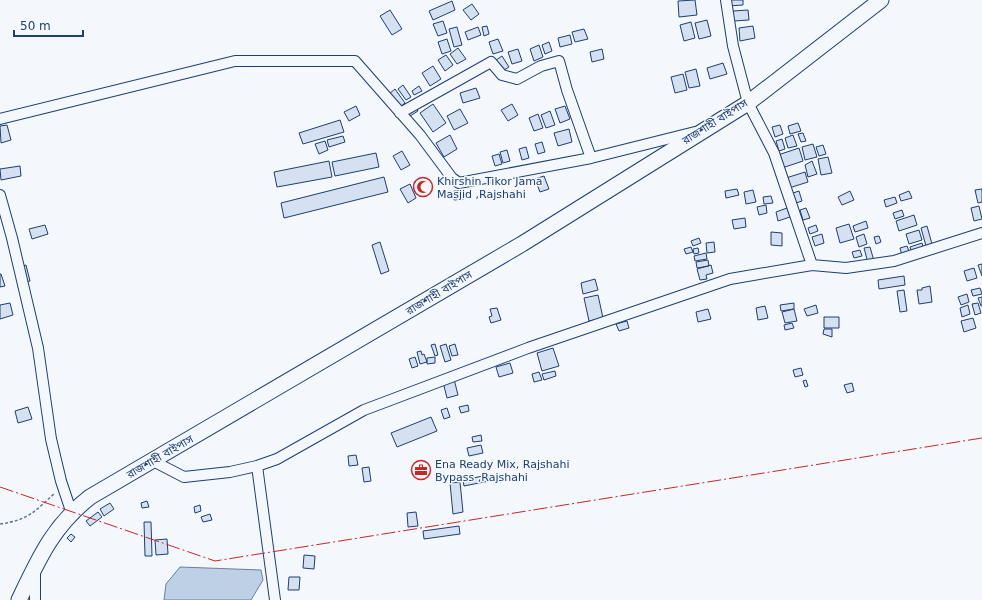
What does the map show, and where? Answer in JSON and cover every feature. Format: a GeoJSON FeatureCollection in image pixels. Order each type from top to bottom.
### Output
{"type":"FeatureCollection","features":[{"type":"Feature","properties":{"kind":"highway","name":"রাজশাহী বাইপাস"},"geometry":{"type":"LineString","coordinates":[[19,600],[52,536],[71,511],[90,497],[522,244],[701,130],[748,102],[882,0]]}},
{"type":"Feature","properties":{"kind":"street"},"geometry":{"type":"LineString","coordinates":[[726,0],[733,46],[748,102],[774,154],[812,265]]}},
{"type":"Feature","properties":{"kind":"street"},"geometry":{"type":"LineString","coordinates":[[0,119],[236,61],[355,61],[420,135],[452,178],[459,183],[590,158],[701,130]]}},
{"type":"Feature","properties":{"kind":"street"},"geometry":{"type":"LineString","coordinates":[[400,113],[491,62],[502,75],[517,79],[541,66],[559,61],[566,90],[590,158]]}},
{"type":"Feature","properties":{"kind":"street"},"geometry":{"type":"LineString","coordinates":[[0,195],[12,238],[38,348],[51,439],[61,481],[71,511]]}},
{"type":"Feature","properties":{"kind":"street"},"geometry":{"type":"LineString","coordinates":[[153,461],[184,477],[230,472],[257,466],[277,459],[364,410],[528,348],[730,279],[812,265],[846,268],[894,261],[982,234]]}},
{"type":"Feature","properties":{"kind":"street"},"geometry":{"type":"LineString","coordinates":[[257,466],[275,600]]}},
{"type":"Feature","properties":{"kind":"street"},"geometry":{"type":"LineString","coordinates":[[35,600],[36,565]]}},
{"type":"Feature","properties":{"kind":"path"},"geometry":{"type":"LineString","coordinates":[[0,524],[10,523],[32,515],[58,491],[61,481]]}},
{"type":"Feature","properties":{"kind":"water"},"geometry":{"type":"Polygon","coordinates":[[[180,567],[261,570],[263,580],[251,600],[164,600],[166,584],[180,567]]]}},
{"type":"Feature","properties":{"kind":"building"},"geometry":{"type":"Polygon","coordinates":[[[695,0],[697,15],[679,17],[678,1],[695,0]]]}},
{"type":"Feature","properties":{"kind":"building"},"geometry":{"type":"Polygon","coordinates":[[[727,0],[743,0],[743,5],[728,6],[727,0]]]}},
{"type":"Feature","properties":{"kind":"building"},"geometry":{"type":"Polygon","coordinates":[[[452,1],[455,10],[433,20],[429,11],[452,1]]]}},
{"type":"Feature","properties":{"kind":"building"},"geometry":{"type":"Polygon","coordinates":[[[472,4],[479,14],[471,20],[463,10],[472,4]]]}},
{"type":"Feature","properties":{"kind":"building"},"geometry":{"type":"Polygon","coordinates":[[[390,10],[402,29],[392,35],[380,16],[390,10]]]}},
{"type":"Feature","properties":{"kind":"building"},"geometry":{"type":"Polygon","coordinates":[[[748,10],[749,20],[734,21],[733,11],[748,10]]]}},
{"type":"Feature","properties":{"kind":"building"},"geometry":{"type":"Polygon","coordinates":[[[707,20],[711,36],[699,39],[695,23],[707,20]]]}},
{"type":"Feature","properties":{"kind":"building"},"geometry":{"type":"Polygon","coordinates":[[[443,21],[447,33],[438,36],[433,24],[443,21]]]}},
{"type":"Feature","properties":{"kind":"building"},"geometry":{"type":"Polygon","coordinates":[[[691,22],[695,38],[684,41],[680,25],[691,22]]]}},
{"type":"Feature","properties":{"kind":"building"},"geometry":{"type":"Polygon","coordinates":[[[487,26],[489,34],[484,36],[482,27],[487,26]]]}},
{"type":"Feature","properties":{"kind":"building"},"geometry":{"type":"Polygon","coordinates":[[[753,26],[755,38],[740,41],[739,28],[753,26]]]}},
{"type":"Feature","properties":{"kind":"building"},"geometry":{"type":"Polygon","coordinates":[[[457,27],[462,45],[454,47],[449,29],[457,27]]]}},
{"type":"Feature","properties":{"kind":"building"},"geometry":{"type":"Polygon","coordinates":[[[478,27],[481,35],[468,40],[465,32],[478,27]]]}},
{"type":"Feature","properties":{"kind":"building"},"geometry":{"type":"Polygon","coordinates":[[[584,29],[588,39],[575,42],[572,32],[584,29]]]}},
{"type":"Feature","properties":{"kind":"building"},"geometry":{"type":"Polygon","coordinates":[[[570,35],[572,44],[560,47],[558,38],[570,35]]]}},
{"type":"Feature","properties":{"kind":"building"},"geometry":{"type":"Polygon","coordinates":[[[447,39],[451,51],[442,54],[438,42],[447,39]]]}},
{"type":"Feature","properties":{"kind":"building"},"geometry":{"type":"Polygon","coordinates":[[[498,39],[503,51],[493,54],[489,42],[498,39]]]}},
{"type":"Feature","properties":{"kind":"building"},"geometry":{"type":"Polygon","coordinates":[[[549,42],[552,51],[545,54],[542,45],[549,42]]]}},
{"type":"Feature","properties":{"kind":"building"},"geometry":{"type":"Polygon","coordinates":[[[539,45],[543,57],[534,61],[530,49],[539,45]]]}},
{"type":"Feature","properties":{"kind":"building"},"geometry":{"type":"Polygon","coordinates":[[[458,48],[466,59],[457,64],[450,54],[458,48]]]}},
{"type":"Feature","properties":{"kind":"building"},"geometry":{"type":"Polygon","coordinates":[[[518,49],[522,61],[512,64],[508,52],[518,49]]]}},
{"type":"Feature","properties":{"kind":"building"},"geometry":{"type":"Polygon","coordinates":[[[602,49],[604,59],[592,62],[590,52],[602,49]]]}},
{"type":"Feature","properties":{"kind":"building"},"geometry":{"type":"Polygon","coordinates":[[[446,55],[453,65],[445,71],[438,60],[446,55]]]}},
{"type":"Feature","properties":{"kind":"building"},"geometry":{"type":"Polygon","coordinates":[[[502,56],[509,67],[496,75],[490,64],[502,56]]]}},
{"type":"Feature","properties":{"kind":"building"},"geometry":{"type":"Polygon","coordinates":[[[723,63],[727,74],[710,79],[707,68],[723,63]]]}},
{"type":"Feature","properties":{"kind":"building"},"geometry":{"type":"Polygon","coordinates":[[[433,66],[441,79],[430,86],[422,73],[433,66]]]}},
{"type":"Feature","properties":{"kind":"building"},"geometry":{"type":"Polygon","coordinates":[[[696,69],[700,86],[689,88],[685,72],[696,69]]]}},
{"type":"Feature","properties":{"kind":"building"},"geometry":{"type":"Polygon","coordinates":[[[683,74],[687,90],[675,93],[671,77],[683,74]]]}},
{"type":"Feature","properties":{"kind":"building"},"geometry":{"type":"Polygon","coordinates":[[[403,85],[411,97],[406,100],[398,89],[403,85]]]}},
{"type":"Feature","properties":{"kind":"building"},"geometry":{"type":"Polygon","coordinates":[[[419,86],[422,91],[414,95],[412,91],[419,86]]]}},
{"type":"Feature","properties":{"kind":"building"},"geometry":{"type":"Polygon","coordinates":[[[476,88],[480,98],[463,103],[460,93],[476,88]]]}},
{"type":"Feature","properties":{"kind":"building"},"geometry":{"type":"Polygon","coordinates":[[[395,89],[405,103],[399,108],[389,94],[395,89]]]}},
{"type":"Feature","properties":{"kind":"building"},"geometry":{"type":"Polygon","coordinates":[[[413,103],[418,111],[410,116],[405,108],[413,103]]]}},
{"type":"Feature","properties":{"kind":"building"},"geometry":{"type":"Polygon","coordinates":[[[433,104],[446,123],[433,132],[420,113],[433,104]]]}},
{"type":"Feature","properties":{"kind":"building"},"geometry":{"type":"Polygon","coordinates":[[[512,104],[518,115],[508,121],[501,110],[512,104]]]}},
{"type":"Feature","properties":{"kind":"building"},"geometry":{"type":"Polygon","coordinates":[[[356,106],[360,115],[349,121],[344,112],[356,106]]]}},
{"type":"Feature","properties":{"kind":"building"},"geometry":{"type":"Polygon","coordinates":[[[565,106],[570,119],[560,123],[555,109],[565,106]]]}},
{"type":"Feature","properties":{"kind":"building"},"geometry":{"type":"Polygon","coordinates":[[[460,109],[468,123],[454,130],[447,116],[460,109]]]}},
{"type":"Feature","properties":{"kind":"building"},"geometry":{"type":"Polygon","coordinates":[[[550,111],[555,125],[546,128],[541,115],[550,111]]]}},
{"type":"Feature","properties":{"kind":"building"},"geometry":{"type":"Polygon","coordinates":[[[538,114],[543,128],[534,131],[529,118],[538,114]]]}},
{"type":"Feature","properties":{"kind":"building"},"geometry":{"type":"Polygon","coordinates":[[[340,120],[344,132],[303,144],[299,133],[340,120]]]}},
{"type":"Feature","properties":{"kind":"building"},"geometry":{"type":"Polygon","coordinates":[[[798,123],[801,131],[790,134],[788,126],[798,123]]]}},
{"type":"Feature","properties":{"kind":"building"},"geometry":{"type":"Polygon","coordinates":[[[7,125],[11,140],[1,143],[0,126],[7,125]]]}},
{"type":"Feature","properties":{"kind":"building"},"geometry":{"type":"Polygon","coordinates":[[[780,125],[783,134],[775,137],[772,127],[780,125]]]}},
{"type":"Feature","properties":{"kind":"building"},"geometry":{"type":"Polygon","coordinates":[[[569,129],[572,142],[558,146],[554,133],[569,129]]]}},
{"type":"Feature","properties":{"kind":"building"},"geometry":{"type":"Polygon","coordinates":[[[803,133],[806,141],[801,142],[798,134],[803,133]]]}},
{"type":"Feature","properties":{"kind":"building"},"geometry":{"type":"Polygon","coordinates":[[[450,135],[457,149],[444,157],[436,143],[450,135]]]}},
{"type":"Feature","properties":{"kind":"building"},"geometry":{"type":"Polygon","coordinates":[[[793,135],[797,146],[788,148],[785,138],[793,135]]]}},
{"type":"Feature","properties":{"kind":"building"},"geometry":{"type":"Polygon","coordinates":[[[343,136],[345,142],[329,147],[327,140],[343,136]]]}},
{"type":"Feature","properties":{"kind":"building"},"geometry":{"type":"Polygon","coordinates":[[[782,139],[785,149],[779,151],[776,141],[782,139]]]}},
{"type":"Feature","properties":{"kind":"building"},"geometry":{"type":"Polygon","coordinates":[[[325,141],[328,150],[319,154],[315,144],[325,141]]]}},
{"type":"Feature","properties":{"kind":"building"},"geometry":{"type":"Polygon","coordinates":[[[542,142],[545,152],[538,154],[535,144],[542,142]]]}},
{"type":"Feature","properties":{"kind":"building"},"geometry":{"type":"Polygon","coordinates":[[[813,144],[817,157],[805,160],[802,147],[813,144]]]}},
{"type":"Feature","properties":{"kind":"building"},"geometry":{"type":"Polygon","coordinates":[[[823,145],[826,154],[819,156],[816,147],[823,145]]]}},
{"type":"Feature","properties":{"kind":"building"},"geometry":{"type":"Polygon","coordinates":[[[526,147],[529,158],[522,160],[519,149],[526,147]]]}},
{"type":"Feature","properties":{"kind":"building"},"geometry":{"type":"Polygon","coordinates":[[[799,148],[803,161],[782,168],[778,155],[799,148]]]}},
{"type":"Feature","properties":{"kind":"building"},"geometry":{"type":"Polygon","coordinates":[[[507,150],[510,161],[503,163],[500,152],[507,150]]]}},
{"type":"Feature","properties":{"kind":"building"},"geometry":{"type":"Polygon","coordinates":[[[402,151],[410,165],[401,170],[393,156],[402,151]]]}},
{"type":"Feature","properties":{"kind":"building"},"geometry":{"type":"Polygon","coordinates":[[[376,153],[379,167],[335,176],[332,162],[376,153]]]}},
{"type":"Feature","properties":{"kind":"building"},"geometry":{"type":"Polygon","coordinates":[[[499,154],[502,164],[495,166],[492,156],[499,154]]]}},
{"type":"Feature","properties":{"kind":"building"},"geometry":{"type":"Polygon","coordinates":[[[828,157],[832,173],[821,175],[818,159],[828,157]]]}},
{"type":"Feature","properties":{"kind":"building"},"geometry":{"type":"Polygon","coordinates":[[[329,161],[332,177],[277,187],[274,172],[329,161]]]}},
{"type":"Feature","properties":{"kind":"building"},"geometry":{"type":"Polygon","coordinates":[[[812,161],[817,174],[808,177],[805,165],[812,161]]]}},
{"type":"Feature","properties":{"kind":"building"},"geometry":{"type":"Polygon","coordinates":[[[20,166],[21,176],[1,180],[0,169],[20,166]]]}},
{"type":"Feature","properties":{"kind":"building"},"geometry":{"type":"Polygon","coordinates":[[[805,172],[808,182],[789,188],[786,178],[805,172]]]}},
{"type":"Feature","properties":{"kind":"building"},"geometry":{"type":"Polygon","coordinates":[[[544,176],[549,189],[540,192],[535,179],[544,176]]]}},
{"type":"Feature","properties":{"kind":"building"},"geometry":{"type":"Polygon","coordinates":[[[384,177],[388,192],[284,218],[281,203],[384,177]]]}},
{"type":"Feature","properties":{"kind":"building","name":"Khirshin Tikor Jama Masjid ,Rajshahi"},"geometry":{"type":"Polygon","coordinates":[[[423,178],[431,191],[422,196],[414,182],[423,178]]]}},
{"type":"Feature","properties":{"kind":"building"},"geometry":{"type":"Polygon","coordinates":[[[410,184],[416,198],[408,203],[400,189],[410,184]]]}},
{"type":"Feature","properties":{"kind":"building"},"geometry":{"type":"Polygon","coordinates":[[[737,189],[739,195],[726,198],[725,191],[737,189]]]}},
{"type":"Feature","properties":{"kind":"building"},"geometry":{"type":"Polygon","coordinates":[[[982,189],[982,202],[978,203],[975,190],[982,189]]]}},
{"type":"Feature","properties":{"kind":"building"},"geometry":{"type":"Polygon","coordinates":[[[463,190],[464,199],[454,200],[454,191],[463,190]]]}},
{"type":"Feature","properties":{"kind":"building"},"geometry":{"type":"Polygon","coordinates":[[[753,190],[756,202],[746,204],[744,192],[753,190]]]}},
{"type":"Feature","properties":{"kind":"building"},"geometry":{"type":"Polygon","coordinates":[[[799,191],[802,201],[796,203],[793,193],[799,191]]]}},
{"type":"Feature","properties":{"kind":"building"},"geometry":{"type":"Polygon","coordinates":[[[850,191],[854,200],[842,205],[838,197],[850,191]]]}},
{"type":"Feature","properties":{"kind":"building"},"geometry":{"type":"Polygon","coordinates":[[[909,191],[912,198],[901,201],[899,195],[909,191]]]}},
{"type":"Feature","properties":{"kind":"building"},"geometry":{"type":"Polygon","coordinates":[[[771,196],[773,203],[764,204],[763,197],[771,196]]]}},
{"type":"Feature","properties":{"kind":"building"},"geometry":{"type":"Polygon","coordinates":[[[895,197],[897,203],[886,207],[884,200],[895,197]]]}},
{"type":"Feature","properties":{"kind":"building"},"geometry":{"type":"Polygon","coordinates":[[[766,205],[767,213],[759,215],[757,207],[766,205]]]}},
{"type":"Feature","properties":{"kind":"building"},"geometry":{"type":"Polygon","coordinates":[[[979,206],[982,219],[974,221],[971,208],[979,206]]]}},
{"type":"Feature","properties":{"kind":"building"},"geometry":{"type":"Polygon","coordinates":[[[787,208],[790,217],[778,221],[776,212],[787,208]]]}},
{"type":"Feature","properties":{"kind":"building"},"geometry":{"type":"Polygon","coordinates":[[[806,208],[810,218],[803,220],[800,210],[806,208]]]}},
{"type":"Feature","properties":{"kind":"building"},"geometry":{"type":"Polygon","coordinates":[[[902,210],[904,216],[895,219],[893,213],[902,210]]]}},
{"type":"Feature","properties":{"kind":"building"},"geometry":{"type":"Polygon","coordinates":[[[914,215],[917,225],[899,231],[896,221],[914,215]]]}},
{"type":"Feature","properties":{"kind":"building"},"geometry":{"type":"Polygon","coordinates":[[[745,218],[746,227],[734,229],[732,220],[745,218]]]}},
{"type":"Feature","properties":{"kind":"building"},"geometry":{"type":"Polygon","coordinates":[[[866,221],[868,228],[855,232],[853,226],[866,221]]]}},
{"type":"Feature","properties":{"kind":"building"},"geometry":{"type":"Polygon","coordinates":[[[849,224],[854,239],[840,243],[836,228],[849,224]]]}},
{"type":"Feature","properties":{"kind":"building"},"geometry":{"type":"Polygon","coordinates":[[[45,225],[48,234],[32,239],[29,229],[45,225]]]}},
{"type":"Feature","properties":{"kind":"building"},"geometry":{"type":"Polygon","coordinates":[[[816,225],[818,231],[810,234],[808,228],[816,225]]]}},
{"type":"Feature","properties":{"kind":"building"},"geometry":{"type":"Polygon","coordinates":[[[927,226],[932,244],[926,246],[921,228],[927,226]]]}},
{"type":"Feature","properties":{"kind":"building"},"geometry":{"type":"Polygon","coordinates":[[[919,230],[922,240],[909,244],[906,234],[919,230]]]}},
{"type":"Feature","properties":{"kind":"building"},"geometry":{"type":"Polygon","coordinates":[[[771,232],[782,233],[782,246],[771,245],[771,232]]]}},
{"type":"Feature","properties":{"kind":"building"},"geometry":{"type":"Polygon","coordinates":[[[822,234],[824,243],[815,246],[812,237],[822,234]]]}},
{"type":"Feature","properties":{"kind":"building"},"geometry":{"type":"Polygon","coordinates":[[[864,234],[867,244],[859,247],[856,237],[864,234]]]}},
{"type":"Feature","properties":{"kind":"building"},"geometry":{"type":"Polygon","coordinates":[[[879,236],[881,242],[876,244],[874,237],[879,236]]]}},
{"type":"Feature","properties":{"kind":"building"},"geometry":{"type":"Polygon","coordinates":[[[699,238],[701,243],[693,246],[691,241],[699,238]]]}},
{"type":"Feature","properties":{"kind":"building"},"geometry":{"type":"Polygon","coordinates":[[[380,242],[389,271],[381,274],[372,245],[380,242]]]}},
{"type":"Feature","properties":{"kind":"building"},"geometry":{"type":"Polygon","coordinates":[[[714,242],[715,252],[707,253],[706,243],[714,242]]]}},
{"type":"Feature","properties":{"kind":"building"},"geometry":{"type":"Polygon","coordinates":[[[922,243],[924,250],[912,253],[910,247],[922,243]]]}},
{"type":"Feature","properties":{"kind":"building"},"geometry":{"type":"Polygon","coordinates":[[[907,246],[910,254],[902,256],[900,248],[907,246]]]}},
{"type":"Feature","properties":{"kind":"building"},"geometry":{"type":"Polygon","coordinates":[[[691,247],[693,252],[686,254],[684,249],[691,247]]]}},
{"type":"Feature","properties":{"kind":"building"},"geometry":{"type":"Polygon","coordinates":[[[870,247],[874,261],[868,263],[864,248],[870,247]]]}},
{"type":"Feature","properties":{"kind":"building"},"geometry":{"type":"Polygon","coordinates":[[[698,248],[699,253],[694,254],[693,249],[698,248]]]}},
{"type":"Feature","properties":{"kind":"building"},"geometry":{"type":"Polygon","coordinates":[[[860,250],[862,256],[854,258],[852,252],[860,250]]]}},
{"type":"Feature","properties":{"kind":"building"},"geometry":{"type":"Polygon","coordinates":[[[706,253],[707,259],[695,261],[694,256],[706,253]]]}},
{"type":"Feature","properties":{"kind":"building"},"geometry":{"type":"Polygon","coordinates":[[[708,260],[709,266],[697,268],[696,262],[708,260]]]}},
{"type":"Feature","properties":{"kind":"building"},"geometry":{"type":"Polygon","coordinates":[[[982,264],[982,276],[978,265],[982,264]]]}},
{"type":"Feature","properties":{"kind":"building"},"geometry":{"type":"Polygon","coordinates":[[[26,265],[30,281],[20,283],[16,268],[26,265]]]}},
{"type":"Feature","properties":{"kind":"building"},"geometry":{"type":"Polygon","coordinates":[[[711,265],[713,273],[706,275],[707,279],[700,280],[697,269],[711,265]]]}},
{"type":"Feature","properties":{"kind":"building"},"geometry":{"type":"Polygon","coordinates":[[[974,268],[977,278],[967,281],[964,271],[974,268]]]}},
{"type":"Feature","properties":{"kind":"building"},"geometry":{"type":"Polygon","coordinates":[[[0,274],[5,286],[0,287],[0,274]]]}},
{"type":"Feature","properties":{"kind":"building"},"geometry":{"type":"Polygon","coordinates":[[[904,276],[905,285],[879,289],[878,280],[904,276]]]}},
{"type":"Feature","properties":{"kind":"building"},"geometry":{"type":"Polygon","coordinates":[[[595,279],[598,290],[583,294],[581,283],[595,279]]]}},
{"type":"Feature","properties":{"kind":"building"},"geometry":{"type":"Polygon","coordinates":[[[930,286],[932,302],[919,304],[917,290],[922,290],[922,288],[930,286]]]}},
{"type":"Feature","properties":{"kind":"building"},"geometry":{"type":"Polygon","coordinates":[[[980,288],[982,294],[973,296],[971,290],[980,288]]]}},
{"type":"Feature","properties":{"kind":"building"},"geometry":{"type":"Polygon","coordinates":[[[904,290],[907,311],[900,312],[897,291],[904,290]]]}},
{"type":"Feature","properties":{"kind":"building"},"geometry":{"type":"Polygon","coordinates":[[[967,294],[969,302],[961,305],[958,297],[967,294]]]}},
{"type":"Feature","properties":{"kind":"building"},"geometry":{"type":"Polygon","coordinates":[[[598,295],[603,318],[589,321],[584,298],[598,295]]]}},
{"type":"Feature","properties":{"kind":"building"},"geometry":{"type":"Polygon","coordinates":[[[982,297],[982,306],[981,306],[978,298],[982,297]]]}},
{"type":"Feature","properties":{"kind":"building"},"geometry":{"type":"Polygon","coordinates":[[[10,303],[13,315],[0,319],[0,305],[10,303]]]}},
{"type":"Feature","properties":{"kind":"building"},"geometry":{"type":"Polygon","coordinates":[[[794,303],[794,309],[781,311],[780,305],[794,303]]]}},
{"type":"Feature","properties":{"kind":"building"},"geometry":{"type":"Polygon","coordinates":[[[978,303],[981,313],[975,315],[972,304],[978,303]]]}},
{"type":"Feature","properties":{"kind":"building"},"geometry":{"type":"Polygon","coordinates":[[[816,305],[818,313],[807,316],[804,309],[816,305]]]}},
{"type":"Feature","properties":{"kind":"building"},"geometry":{"type":"Polygon","coordinates":[[[968,305],[970,314],[962,317],[960,308],[968,305]]]}},
{"type":"Feature","properties":{"kind":"building"},"geometry":{"type":"Polygon","coordinates":[[[765,306],[768,318],[758,320],[756,308],[765,306]]]}},
{"type":"Feature","properties":{"kind":"building"},"geometry":{"type":"Polygon","coordinates":[[[497,308],[501,320],[491,323],[489,317],[492,316],[490,309],[497,308]]]}},
{"type":"Feature","properties":{"kind":"building"},"geometry":{"type":"Polygon","coordinates":[[[708,309],[711,319],[698,322],[696,312],[708,309]]]}},
{"type":"Feature","properties":{"kind":"building"},"geometry":{"type":"Polygon","coordinates":[[[794,309],[797,321],[785,323],[782,312],[794,309]]]}},
{"type":"Feature","properties":{"kind":"building"},"geometry":{"type":"Polygon","coordinates":[[[824,317],[839,317],[839,328],[824,328],[824,317]]]}},
{"type":"Feature","properties":{"kind":"building"},"geometry":{"type":"Polygon","coordinates":[[[973,318],[976,328],[964,332],[961,321],[973,318]]]}},
{"type":"Feature","properties":{"kind":"building"},"geometry":{"type":"Polygon","coordinates":[[[627,321],[629,328],[619,331],[616,324],[627,321]]]}},
{"type":"Feature","properties":{"kind":"building"},"geometry":{"type":"Polygon","coordinates":[[[792,323],[794,328],[785,330],[784,325],[792,323]]]}},
{"type":"Feature","properties":{"kind":"building"},"geometry":{"type":"Polygon","coordinates":[[[824,329],[832,329],[832,337],[823,334],[824,329]]]}},
{"type":"Feature","properties":{"kind":"building"},"geometry":{"type":"Polygon","coordinates":[[[435,344],[438,355],[435,356],[431,345],[435,344]]]}},
{"type":"Feature","properties":{"kind":"building"},"geometry":{"type":"Polygon","coordinates":[[[446,344],[451,360],[445,362],[440,346],[446,344]]]}},
{"type":"Feature","properties":{"kind":"building"},"geometry":{"type":"Polygon","coordinates":[[[455,344],[458,355],[452,356],[449,346],[455,344]]]}},
{"type":"Feature","properties":{"kind":"building"},"geometry":{"type":"Polygon","coordinates":[[[553,348],[559,366],[542,371],[537,353],[553,348]]]}},
{"type":"Feature","properties":{"kind":"building"},"geometry":{"type":"Polygon","coordinates":[[[421,351],[427,362],[420,364],[417,352],[421,351]]]}},
{"type":"Feature","properties":{"kind":"building"},"geometry":{"type":"Polygon","coordinates":[[[415,357],[418,366],[412,368],[409,359],[415,357]]]}},
{"type":"Feature","properties":{"kind":"building"},"geometry":{"type":"Polygon","coordinates":[[[435,357],[435,363],[427,364],[427,358],[435,357]]]}},
{"type":"Feature","properties":{"kind":"building"},"geometry":{"type":"Polygon","coordinates":[[[510,363],[513,373],[499,377],[496,367],[510,363]]]}},
{"type":"Feature","properties":{"kind":"building"},"geometry":{"type":"Polygon","coordinates":[[[801,368],[803,375],[795,377],[793,370],[801,368]]]}},
{"type":"Feature","properties":{"kind":"building"},"geometry":{"type":"Polygon","coordinates":[[[555,371],[556,376],[544,380],[542,374],[555,371]]]}},
{"type":"Feature","properties":{"kind":"building"},"geometry":{"type":"Polygon","coordinates":[[[539,372],[542,380],[534,382],[532,374],[539,372]]]}},
{"type":"Feature","properties":{"kind":"building"},"geometry":{"type":"Polygon","coordinates":[[[454,379],[458,395],[447,398],[443,382],[454,379]]]}},
{"type":"Feature","properties":{"kind":"building"},"geometry":{"type":"Polygon","coordinates":[[[806,380],[808,386],[805,387],[803,381],[806,380]]]}},
{"type":"Feature","properties":{"kind":"building"},"geometry":{"type":"Polygon","coordinates":[[[852,383],[854,391],[847,393],[844,385],[852,383]]]}},
{"type":"Feature","properties":{"kind":"building"},"geometry":{"type":"Polygon","coordinates":[[[468,405],[469,411],[461,413],[459,407],[468,405]]]}},
{"type":"Feature","properties":{"kind":"building"},"geometry":{"type":"Polygon","coordinates":[[[28,407],[32,419],[18,423],[15,411],[28,407]]]}},
{"type":"Feature","properties":{"kind":"building"},"geometry":{"type":"Polygon","coordinates":[[[447,408],[450,417],[444,419],[441,410],[447,408]]]}},
{"type":"Feature","properties":{"kind":"building"},"geometry":{"type":"Polygon","coordinates":[[[431,417],[437,431],[397,447],[391,433],[431,417]]]}},
{"type":"Feature","properties":{"kind":"building"},"geometry":{"type":"Polygon","coordinates":[[[481,435],[482,441],[473,442],[472,437],[481,435]]]}},
{"type":"Feature","properties":{"kind":"building"},"geometry":{"type":"Polygon","coordinates":[[[481,445],[483,453],[469,456],[467,448],[481,445]]]}},
{"type":"Feature","properties":{"kind":"building"},"geometry":{"type":"Polygon","coordinates":[[[356,455],[358,465],[349,466],[348,456],[356,455]]]}},
{"type":"Feature","properties":{"kind":"building"},"geometry":{"type":"Polygon","coordinates":[[[369,467],[371,481],[364,482],[362,468],[369,467]]]}},
{"type":"Feature","properties":{"kind":"building"},"geometry":{"type":"Polygon","coordinates":[[[488,475],[489,481],[464,486],[463,480],[488,475]]]}},
{"type":"Feature","properties":{"kind":"building"},"geometry":{"type":"Polygon","coordinates":[[[460,482],[463,512],[453,514],[450,483],[460,482]]]}},
{"type":"Feature","properties":{"kind":"building"},"geometry":{"type":"Polygon","coordinates":[[[147,501],[149,507],[142,508],[141,503],[147,501]]]}},
{"type":"Feature","properties":{"kind":"building"},"geometry":{"type":"Polygon","coordinates":[[[110,503],[114,509],[104,516],[100,509],[110,503]]]}},
{"type":"Feature","properties":{"kind":"building"},"geometry":{"type":"Polygon","coordinates":[[[200,505],[201,511],[195,513],[194,507],[200,505]]]}},
{"type":"Feature","properties":{"kind":"building"},"geometry":{"type":"Polygon","coordinates":[[[98,512],[102,517],[90,526],[86,521],[98,512]]]}},
{"type":"Feature","properties":{"kind":"building"},"geometry":{"type":"Polygon","coordinates":[[[416,512],[418,526],[408,527],[407,513],[416,512]]]}},
{"type":"Feature","properties":{"kind":"building"},"geometry":{"type":"Polygon","coordinates":[[[210,514],[212,520],[203,522],[201,517],[210,514]]]}},
{"type":"Feature","properties":{"kind":"building"},"geometry":{"type":"Polygon","coordinates":[[[144,522],[151,522],[152,556],[145,556],[144,522]]]}},
{"type":"Feature","properties":{"kind":"building"},"geometry":{"type":"Polygon","coordinates":[[[459,526],[460,534],[424,539],[423,531],[459,526]]]}},
{"type":"Feature","properties":{"kind":"building"},"geometry":{"type":"Polygon","coordinates":[[[71,534],[75,537],[71,542],[67,538],[71,534]]]}},
{"type":"Feature","properties":{"kind":"building"},"geometry":{"type":"Polygon","coordinates":[[[167,539],[168,554],[156,555],[155,540],[167,539]]]}},
{"type":"Feature","properties":{"kind":"building"},"geometry":{"type":"Polygon","coordinates":[[[304,555],[315,556],[314,569],[303,568],[304,555]]]}},
{"type":"Feature","properties":{"kind":"building"},"geometry":{"type":"Polygon","coordinates":[[[289,577],[300,577],[299,590],[288,590],[289,577]]]}},
{"type":"Feature","properties":{"kind":"power"},"geometry":{"type":"LineString","coordinates":[[0,487],[215,561],[982,438]]}},
{"type":"Feature","properties":{"kind":"place","name":"Khirshin Tikor Jama Masjid ,Rajshahi"},"geometry":{"type":"Point","coordinates":[423,187]}},
{"type":"Feature","properties":{"kind":"place","name":"Ena Ready Mix, Rajshahi Bypass ,Rajshahi"},"geometry":{"type":"Point","coordinates":[421,470]}}]}
